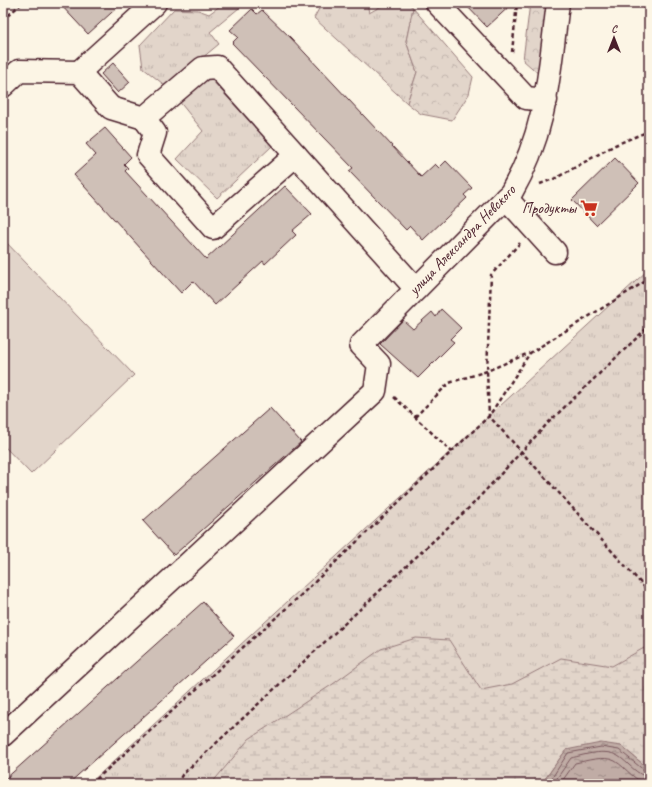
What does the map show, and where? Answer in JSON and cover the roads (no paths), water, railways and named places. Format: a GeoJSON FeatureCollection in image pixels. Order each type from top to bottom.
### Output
{"type":"FeatureCollection","features":[{"type":"Feature","properties":{"kind":"street"},"geometry":{"type":"LineString","coordinates":[[3,86],[19,72],[79,72],[155,3]]}},
{"type":"Feature","properties":{"kind":"street"},"geometry":{"type":"LineString","coordinates":[[437,3],[526,98],[546,100]]}},
{"type":"Feature","properties":{"kind":"street","name":"улица Александра Невского"},"geometry":{"type":"LineString","coordinates":[[3,735],[376,391],[379,364],[360,344],[508,196],[524,171],[541,125],[546,100],[558,3]]}},
{"type":"Feature","properties":{"kind":"street"},"geometry":{"type":"LineString","coordinates":[[144,118],[203,68],[217,67],[416,289]]}},
{"type":"Feature","properties":{"kind":"street"},"geometry":{"type":"LineString","coordinates":[[79,72],[111,108],[144,118],[156,133],[148,155],[213,228],[296,155]]}},
{"type":"Feature","properties":{"kind":"street"},"geometry":{"type":"LineString","coordinates":[[508,196],[533,228],[555,252]]}},
{"type":"Feature","properties":{"kind":"water"},"geometry":{"type":"Polygon","coordinates":[[[601,743],[621,746],[649,769],[649,784],[544,784],[545,779],[566,750],[601,743]]]}},
{"type":"Feature","properties":{"kind":"place","name":"Продукты"},"geometry":{"type":"Point","coordinates":[589,208]}}]}
